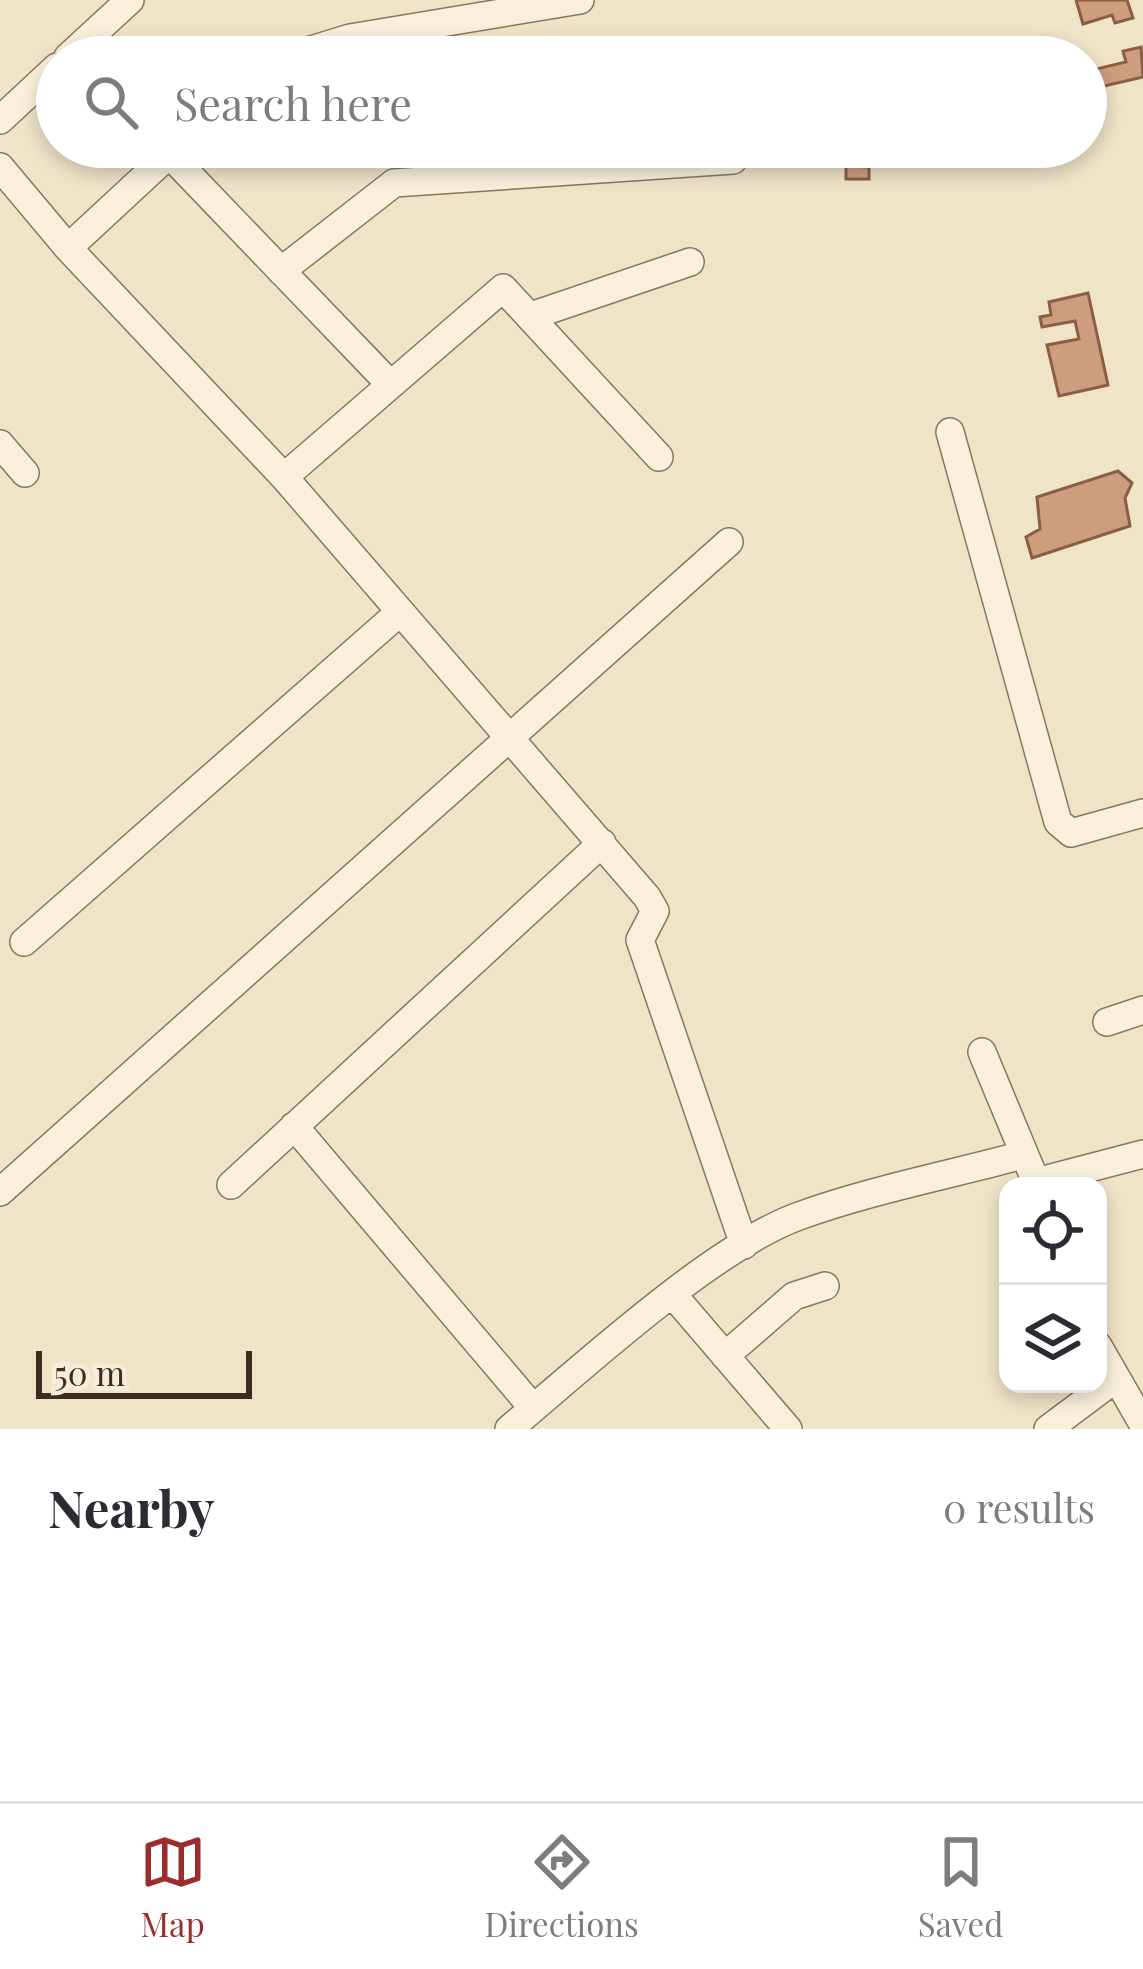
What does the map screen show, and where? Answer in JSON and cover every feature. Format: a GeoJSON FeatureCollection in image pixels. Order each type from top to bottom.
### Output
{"type":"FeatureCollection","features":[{"type":"Feature","properties":{"kind":"street"},"geometry":{"type":"LineString","coordinates":[[91,36],[130,0]]}},
{"type":"Feature","properties":{"kind":"street"},"geometry":{"type":"LineString","coordinates":[[360,36],[512,5],[580,0]]}},
{"type":"Feature","properties":{"kind":"street"},"geometry":{"type":"LineString","coordinates":[[0,120],[36,87]]}},
{"type":"Feature","properties":{"kind":"street"},"geometry":{"type":"LineString","coordinates":[[0,167],[68,248],[284,477],[602,843],[655,911],[640,940],[744,1245]]}},
{"type":"Feature","properties":{"kind":"street"},"geometry":{"type":"LineString","coordinates":[[68,248],[155,168]]}},
{"type":"Feature","properties":{"kind":"street"},"geometry":{"type":"LineString","coordinates":[[188,168],[390,384]]}},
{"type":"Feature","properties":{"kind":"street"},"geometry":{"type":"LineString","coordinates":[[281,271],[394,183],[616,168]]}},
{"type":"Feature","properties":{"kind":"street"},"geometry":{"type":"LineString","coordinates":[[531,316],[690,262]]}},
{"type":"Feature","properties":{"kind":"street"},"geometry":{"type":"LineString","coordinates":[[284,477],[493,290],[502,288],[659,457]]}},
{"type":"Feature","properties":{"kind":"street"},"geometry":{"type":"LineString","coordinates":[[950,432],[1058,822],[1070,833],[1143,813]]}},
{"type":"Feature","properties":{"kind":"street"},"geometry":{"type":"LineString","coordinates":[[0,444],[26,473]]}},
{"type":"Feature","properties":{"kind":"street"},"geometry":{"type":"LineString","coordinates":[[0,1192],[508,734],[729,542]]}},
{"type":"Feature","properties":{"kind":"street"},"geometry":{"type":"LineString","coordinates":[[24,942],[400,612]]}},
{"type":"Feature","properties":{"kind":"street"},"geometry":{"type":"LineString","coordinates":[[231,1185],[602,843]]}},
{"type":"Feature","properties":{"kind":"street"},"geometry":{"type":"LineString","coordinates":[[1107,1022],[1143,1010]]}},
{"type":"Feature","properties":{"kind":"street"},"geometry":{"type":"LineString","coordinates":[[982,1052],[1032,1178],[1041,1184],[1143,1154]]}},
{"type":"Feature","properties":{"kind":"street"},"geometry":{"type":"LineString","coordinates":[[294,1126],[533,1408]]}},
{"type":"Feature","properties":{"kind":"street"},"geometry":{"type":"LineString","coordinates":[[509,1429],[674,1295],[744,1245],[796,1217],[1023,1155]]}},
{"type":"Feature","properties":{"kind":"street"},"geometry":{"type":"LineString","coordinates":[[724,1356],[794,1296],[825,1286]]}},
{"type":"Feature","properties":{"kind":"street"},"geometry":{"type":"LineString","coordinates":[[674,1295],[788,1429]]}},
{"type":"Feature","properties":{"kind":"street"},"geometry":{"type":"LineString","coordinates":[[1107,1363],[1143,1424]]}},
{"type":"Feature","properties":{"kind":"street"},"geometry":{"type":"LineString","coordinates":[[1048,1429],[1115,1379]]}},
{"type":"Feature","properties":{"kind":"building"},"geometry":{"type":"Polygon","coordinates":[[[1076,0],[1127,0],[1133,18],[1115,23],[1112,15],[1083,24],[1076,0]]]}},
{"type":"Feature","properties":{"kind":"building"},"geometry":{"type":"Polygon","coordinates":[[[1141,47],[1143,77],[1107,85],[1107,66],[1126,62],[1123,51],[1141,47]]]}},
{"type":"Feature","properties":{"kind":"building"},"geometry":{"type":"Polygon","coordinates":[[[846,168],[869,168],[869,179],[846,179],[846,168]]]}},
{"type":"Feature","properties":{"kind":"building"},"geometry":{"type":"Polygon","coordinates":[[[1088,293],[1108,385],[1059,396],[1047,345],[1079,339],[1075,321],[1042,327],[1040,317],[1051,315],[1049,302],[1088,293]]]}},
{"type":"Feature","properties":{"kind":"building"},"geometry":{"type":"Polygon","coordinates":[[[1118,471],[1132,483],[1125,498],[1130,526],[1032,558],[1026,537],[1040,529],[1037,497],[1118,471]]]}}]}
